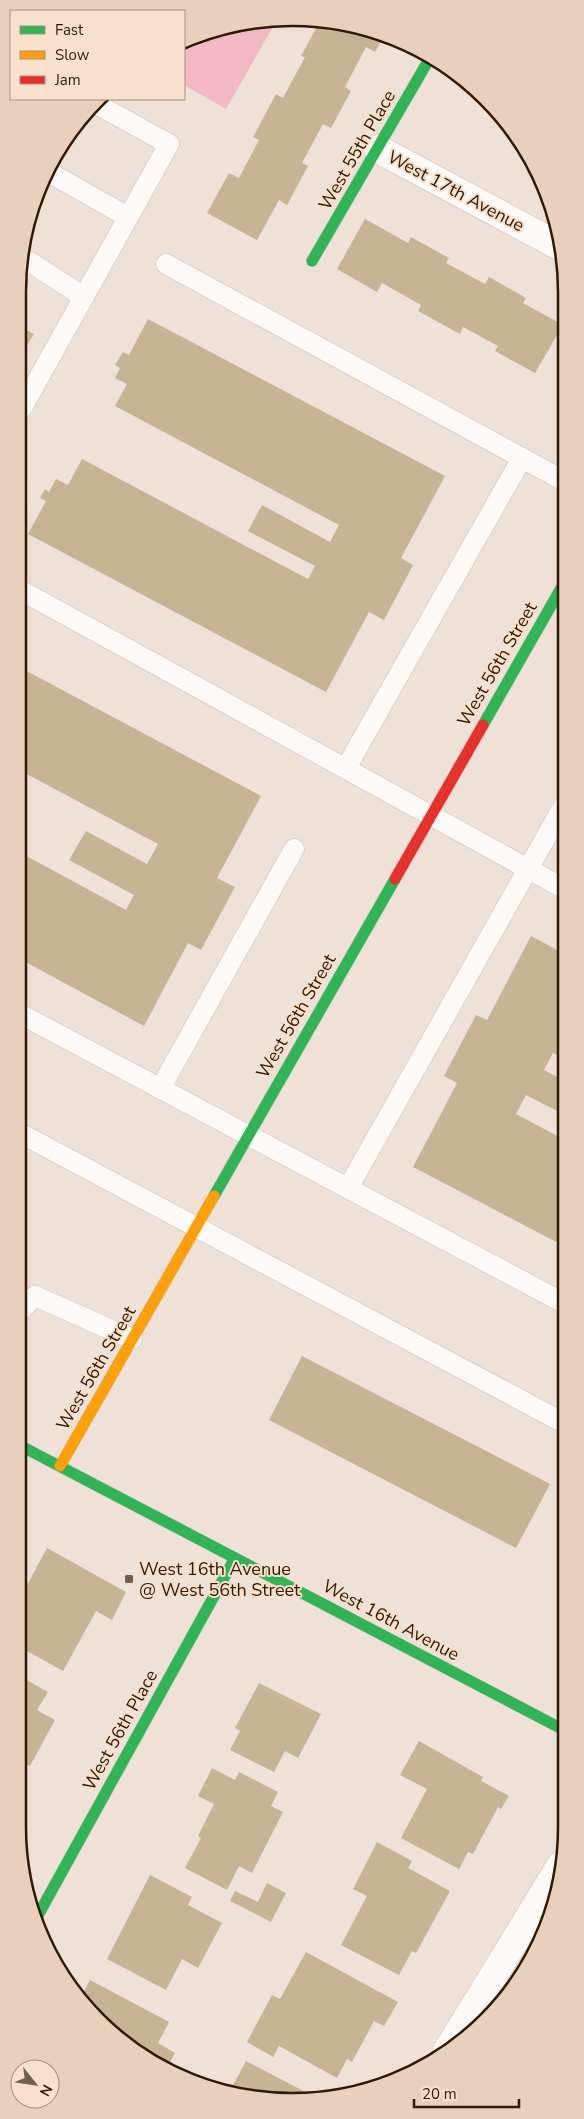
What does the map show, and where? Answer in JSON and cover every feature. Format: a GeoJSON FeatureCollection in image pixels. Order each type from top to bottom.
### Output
{"type":"FeatureCollection","features":[{"type":"Feature","properties":{"kind":"street","name":"West 55th Place"},"geometry":{"type":"LineString","coordinates":[[312,261],[428,64]]}},
{"type":"Feature","properties":{"kind":"street","name":"West 17th Avenue"},"geometry":{"type":"LineString","coordinates":[[378,148],[553,243]]}},
{"type":"Feature","properties":{"kind":"street","name":"West 56th Street"},"geometry":{"type":"LineString","coordinates":[[60,1466],[558,593]]}},
{"type":"Feature","properties":{"kind":"street","name":"West 16th Avenue"},"geometry":{"type":"LineString","coordinates":[[26,1449],[558,1726]]}},
{"type":"Feature","properties":{"kind":"street","name":"West 56th Place"},"geometry":{"type":"LineString","coordinates":[[40,1912],[235,1558]]}},
{"type":"Feature","properties":{"kind":"street"},"geometry":{"type":"LineString","coordinates":[[456,2036],[553,1878]]}},
{"type":"Feature","properties":{"kind":"lane"},"geometry":{"type":"LineString","coordinates":[[26,401],[169,144],[101,107]]}},
{"type":"Feature","properties":{"kind":"lane"},"geometry":{"type":"LineString","coordinates":[[53,176],[128,217]]}},
{"type":"Feature","properties":{"kind":"lane"},"geometry":{"type":"LineString","coordinates":[[30,262],[84,297]]}},
{"type":"Feature","properties":{"kind":"lane"},"geometry":{"type":"LineString","coordinates":[[166,264],[558,478]]}},
{"type":"Feature","properties":{"kind":"lane"},"geometry":{"type":"LineString","coordinates":[[346,768],[522,458]]}},
{"type":"Feature","properties":{"kind":"lane"},"geometry":{"type":"LineString","coordinates":[[26,593],[558,885]]}},
{"type":"Feature","properties":{"kind":"lane"},"geometry":{"type":"LineString","coordinates":[[348,1188],[558,816]]}},
{"type":"Feature","properties":{"kind":"lane"},"geometry":{"type":"LineString","coordinates":[[160,1089],[294,849]]}},
{"type":"Feature","properties":{"kind":"lane"},"geometry":{"type":"LineString","coordinates":[[26,1017],[558,1300]]}},
{"type":"Feature","properties":{"kind":"lane"},"geometry":{"type":"LineString","coordinates":[[26,1136],[558,1420]]}},
{"type":"Feature","properties":{"kind":"lane"},"geometry":{"type":"LineString","coordinates":[[26,1305],[35,1296],[132,1339]]}},
{"type":"Feature","properties":{"kind":"shaded area"},"geometry":{"type":"Polygon","coordinates":[[[273,27],[226,109],[185,86],[185,48],[223,35],[273,27]]]}},
{"type":"Feature","properties":{"kind":"building"},"geometry":{"type":"Polygon","coordinates":[[[316,28],[344,31],[381,41],[375,52],[366,47],[345,87],[351,91],[331,128],[323,124],[302,163],[308,166],[287,205],[279,200],[257,240],[207,213],[229,173],[239,178],[259,140],[253,137],[276,94],[283,98],[305,57],[301,56],[316,28]]]}},
{"type":"Feature","properties":{"kind":"building"},"geometry":{"type":"Polygon","coordinates":[[[365,219],[408,243],[411,237],[449,258],[446,263],[485,284],[489,277],[526,298],[523,303],[558,322],[558,334],[535,373],[495,351],[498,346],[463,327],[460,334],[418,311],[421,305],[382,283],[377,292],[337,269],[365,219]]]}},
{"type":"Feature","properties":{"kind":"building"},"geometry":{"type":"Polygon","coordinates":[[[148,319],[445,476],[401,558],[413,565],[384,620],[369,612],[326,692],[28,534],[46,501],[40,498],[45,489],[49,492],[56,479],[68,485],[82,459],[308,579],[315,566],[248,531],[262,505],[330,542],[339,525],[115,406],[127,384],[115,378],[120,368],[115,365],[123,352],[129,355],[148,319]]]}},
{"type":"Feature","properties":{"kind":"building"},"geometry":{"type":"Polygon","coordinates":[[[26,330],[34,334],[26,347],[26,330]]]}},
{"type":"Feature","properties":{"kind":"building"},"geometry":{"type":"Polygon","coordinates":[[[26,671],[261,796],[217,878],[235,887],[201,950],[188,943],[144,1026],[26,962],[26,856],[126,910],[134,895],[69,860],[86,831],[147,864],[158,844],[26,774],[26,671]]]}},
{"type":"Feature","properties":{"kind":"building"},"geometry":{"type":"Polygon","coordinates":[[[531,936],[558,950],[558,1056],[553,1053],[544,1070],[558,1077],[558,1111],[526,1095],[516,1114],[558,1136],[558,1243],[413,1167],[457,1083],[444,1076],[476,1015],[487,1020],[531,936]]]}},
{"type":"Feature","properties":{"kind":"building"},"geometry":{"type":"Polygon","coordinates":[[[302,1356],[550,1484],[516,1548],[269,1420],[302,1356]]]}},
{"type":"Feature","properties":{"kind":"building"},"geometry":{"type":"Polygon","coordinates":[[[47,1548],[126,1592],[112,1620],[96,1611],[63,1671],[26,1650],[26,1587],[47,1548]]]}},
{"type":"Feature","properties":{"kind":"building"},"geometry":{"type":"Polygon","coordinates":[[[26,1680],[48,1692],[37,1710],[55,1720],[30,1766],[26,1764],[26,1680]]]}},
{"type":"Feature","properties":{"kind":"building"},"geometry":{"type":"Polygon","coordinates":[[[259,1683],[321,1714],[298,1758],[285,1751],[274,1772],[230,1750],[240,1731],[235,1728],[259,1683]]]}},
{"type":"Feature","properties":{"kind":"building"},"geometry":{"type":"Polygon","coordinates":[[[419,1741],[483,1777],[481,1781],[509,1796],[501,1809],[498,1807],[473,1854],[468,1852],[459,1869],[401,1838],[427,1789],[400,1775],[419,1741]]]}},
{"type":"Feature","properties":{"kind":"building"},"geometry":{"type":"Polygon","coordinates":[[[212,1768],[235,1780],[239,1772],[278,1792],[271,1806],[283,1812],[252,1873],[239,1866],[227,1890],[185,1868],[201,1838],[198,1836],[214,1804],[198,1796],[212,1768]]]}},
{"type":"Feature","properties":{"kind":"building"},"geometry":{"type":"Polygon","coordinates":[[[377,1842],[412,1861],[408,1868],[450,1891],[416,1953],[412,1951],[399,1975],[341,1945],[367,1896],[353,1889],[377,1842]]]}},
{"type":"Feature","properties":{"kind":"building"},"geometry":{"type":"Polygon","coordinates":[[[150,1875],[192,1897],[188,1905],[222,1923],[198,1968],[182,1959],[166,1990],[107,1959],[150,1875]]]}},
{"type":"Feature","properties":{"kind":"building"},"geometry":{"type":"Polygon","coordinates":[[[267,1883],[286,1893],[271,1922],[230,1901],[235,1891],[258,1902],[267,1883]]]}},
{"type":"Feature","properties":{"kind":"building"},"geometry":{"type":"Polygon","coordinates":[[[306,1952],[398,2002],[384,2026],[374,2021],[352,2062],[347,2059],[337,2078],[279,2046],[273,2057],[247,2042],[272,1995],[280,1999],[306,1952]]]}},
{"type":"Feature","properties":{"kind":"building"},"geometry":{"type":"Polygon","coordinates":[[[90,1980],[169,2022],[158,2043],[175,2053],[170,2063],[130,2038],[104,2015],[84,1992],[90,1980]]]}},
{"type":"Feature","properties":{"kind":"building"},"geometry":{"type":"Polygon","coordinates":[[[246,2061],[306,2092],[275,2092],[232,2086],[246,2061]]]}},
{"type":"Feature","properties":{"kind":"traffic: fast"},"geometry":{"type":"LineString","coordinates":[[312,261],[427,63]]}},
{"type":"Feature","properties":{"kind":"traffic: fast"},"geometry":{"type":"LineString","coordinates":[[483,725],[558,594]]}},
{"type":"Feature","properties":{"kind":"traffic: fast"},"geometry":{"type":"LineString","coordinates":[[214,1196],[395,879]]}},
{"type":"Feature","properties":{"kind":"traffic: fast"},"geometry":{"type":"LineString","coordinates":[[26,1449],[558,1727]]}},
{"type":"Feature","properties":{"kind":"traffic: fast"},"geometry":{"type":"LineString","coordinates":[[40,1912],[235,1558]]}},
{"type":"Feature","properties":{"kind":"traffic: slow"},"geometry":{"type":"LineString","coordinates":[[60,1466],[214,1196]]}},
{"type":"Feature","properties":{"kind":"traffic: jam"},"geometry":{"type":"LineString","coordinates":[[395,879],[483,725]]}},
{"type":"Feature","properties":{"kind":"place","name":"West 16th Avenue @ West 56th Street"},"geometry":{"type":"Point","coordinates":[129,1579]}}]}
